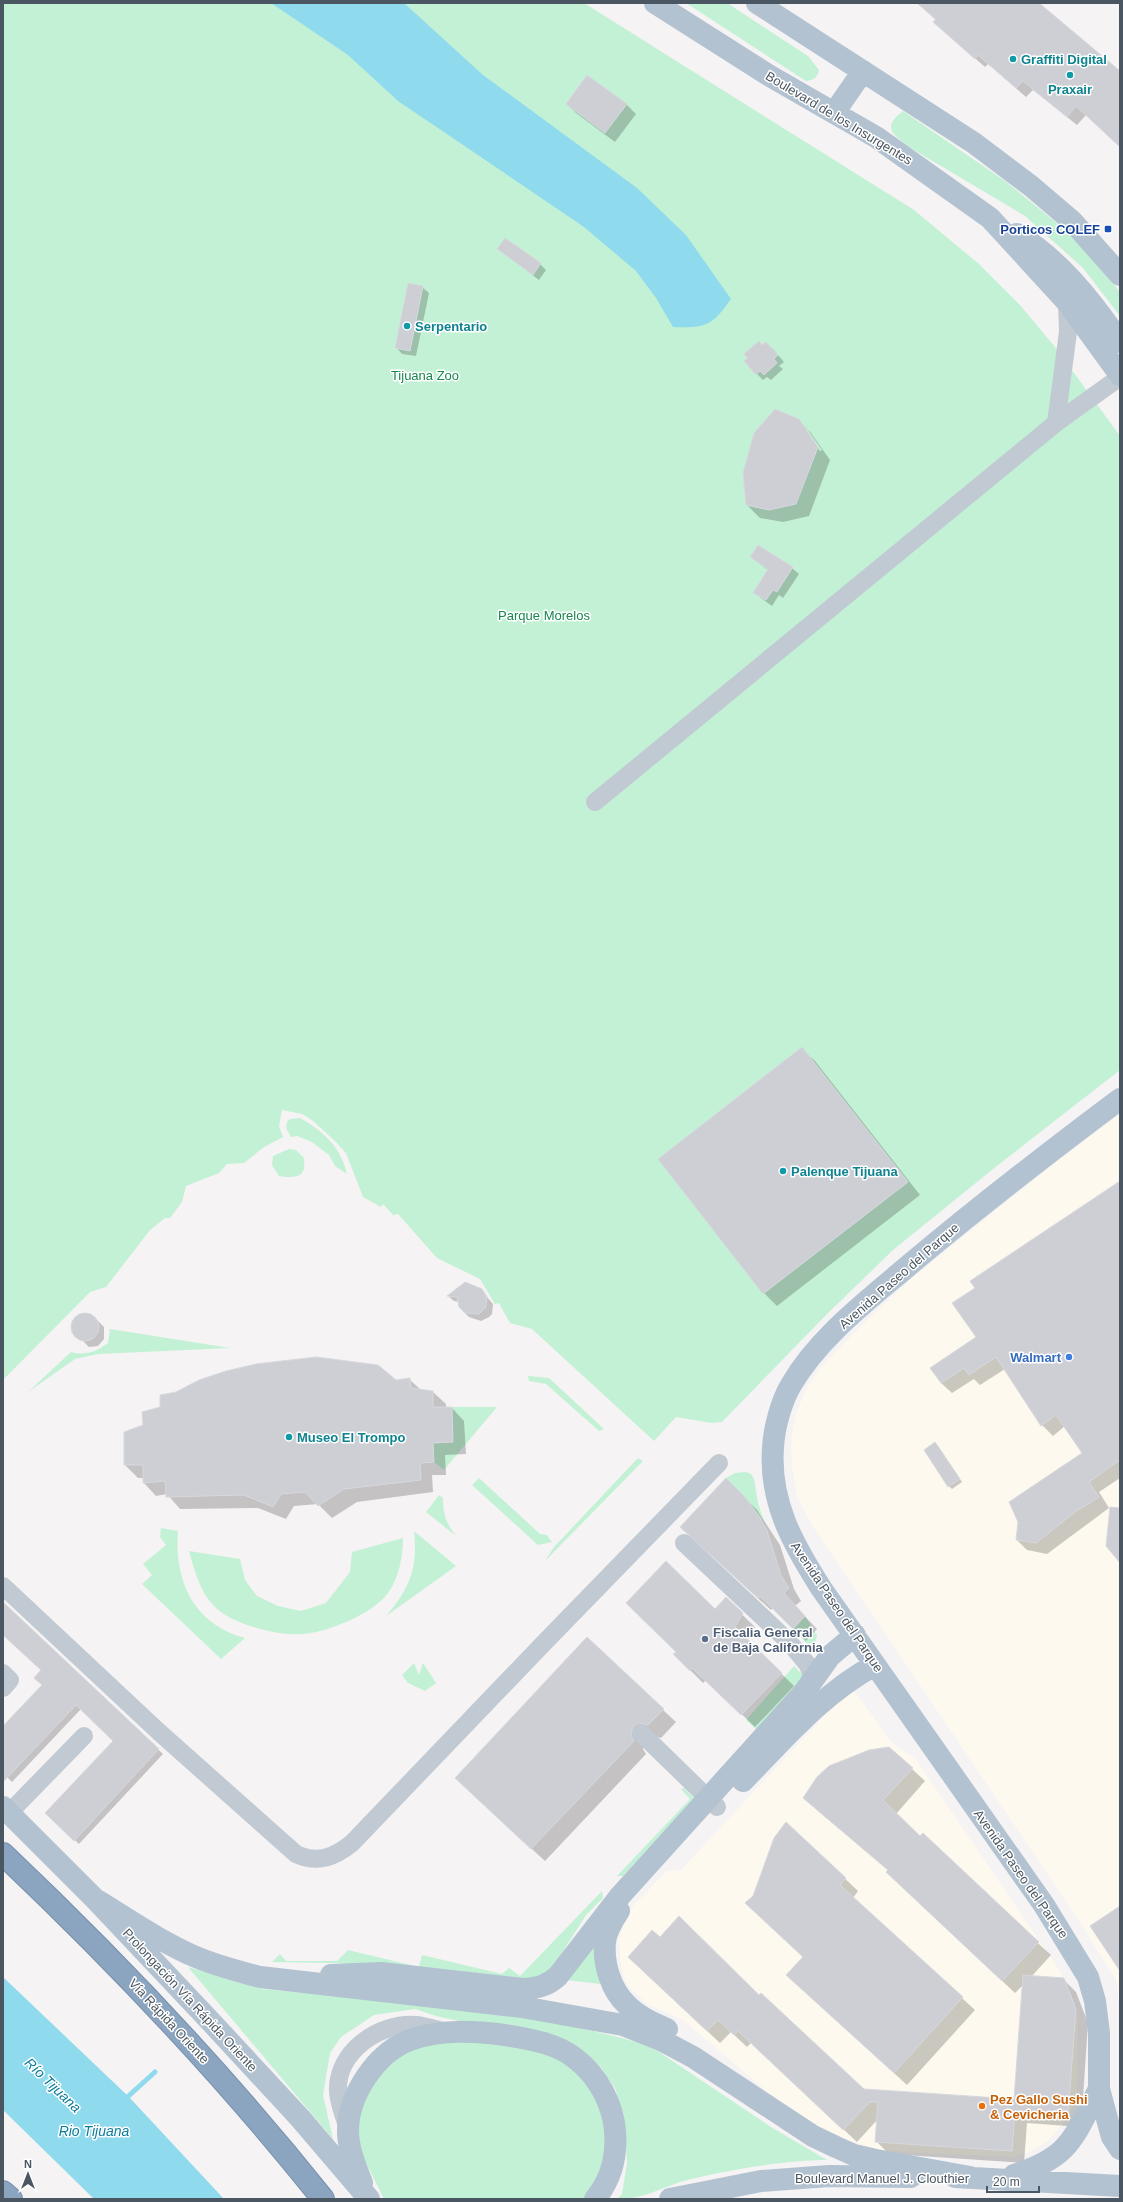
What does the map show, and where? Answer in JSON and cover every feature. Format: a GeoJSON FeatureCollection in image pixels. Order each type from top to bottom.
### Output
{"type":"FeatureCollection","features":[{"type":"Feature","properties":{"kind":"highway","name":"Vía Rápida Oriente"},"geometry":{"type":"LineString","coordinates":[[3,1854],[86,1933],[172,2022],[323,2199]]}},
{"type":"Feature","properties":{"kind":"highway"},"geometry":{"type":"LineString","coordinates":[[3,2192],[11,2199]]}},
{"type":"Feature","properties":{"kind":"main road","name":"Boulevard de los Insurgentes"},"geometry":{"type":"LineString","coordinates":[[655,3],[770,76],[882,141],[990,218],[1067,302],[1120,376]]}},
{"type":"Feature","properties":{"kind":"main road"},"geometry":{"type":"LineString","coordinates":[[757,3],[974,143],[1031,186],[1072,221],[1120,275]]}},
{"type":"Feature","properties":{"kind":"main road"},"geometry":{"type":"LineString","coordinates":[[834,113],[863,71]]}},
{"type":"Feature","properties":{"kind":"main road"},"geometry":{"type":"LineString","coordinates":[[990,218],[1028,241],[1051,259],[1079,288],[1120,342]]}},
{"type":"Feature","properties":{"kind":"main road","name":"Avenida Paseo del Parque"},"geometry":{"type":"LineString","coordinates":[[1120,1099],[984,1202],[856,1310],[806,1364],[791,1385],[776,1428],[773,1448],[775,1490],[779,1508],[795,1545],[821,1588],[919,1725],[981,1818],[1044,1905],[1088,1977],[1095,2001],[1098,2033],[1098,2089],[1112,2137],[1120,2149]]}},
{"type":"Feature","properties":{"kind":"main road"},"geometry":{"type":"LineString","coordinates":[[792,2123],[755,2086],[732,2067],[628,2006],[613,1988],[607,1965],[605,1942],[613,1920],[625,1901],[713,1802],[813,1680],[830,1656],[855,1635]]}},
{"type":"Feature","properties":{"kind":"main road"},"geometry":{"type":"LineString","coordinates":[[289,1981],[336,1975],[381,1973],[523,1989],[544,1986],[558,1976],[620,1896],[713,1802],[824,1700],[846,1682],[875,1665]]}},
{"type":"Feature","properties":{"kind":"main road","name":"Prolongación Vía Rápida Oriente"},"geometry":{"type":"LineString","coordinates":[[6,1810],[95,1899],[300,2118],[368,2198]]}},
{"type":"Feature","properties":{"kind":"main road"},"geometry":{"type":"LineString","coordinates":[[95,1899],[165,1941],[195,1957],[224,1968],[289,1981],[522,2007],[623,2025],[661,2040],[693,2057],[813,2136],[854,2155],[970,2177]]}},
{"type":"Feature","properties":{"kind":"main road"},"geometry":{"type":"LineString","coordinates":[[368,2198],[353,2157],[348,2130],[358,2091],[365,2077],[384,2056],[408,2041],[449,2032],[492,2033],[536,2041],[552,2046],[575,2058],[591,2072],[600,2085],[609,2106],[615,2123],[616,2138],[613,2165],[606,2184],[595,2199]]}},
{"type":"Feature","properties":{"kind":"main road","name":"Avenida Paseo del Parque"},"geometry":{"type":"LineString","coordinates":[[1002,2178],[1038,2167],[1064,2149],[1074,2136],[1098,2089]]}},
{"type":"Feature","properties":{"kind":"main road","name":"Boulevard Manuel J. Clouthier"},"geometry":{"type":"LineString","coordinates":[[670,2199],[732,2186],[796,2178],[970,2177],[1120,2186]]}},
{"type":"Feature","properties":{"kind":"lane"},"geometry":{"type":"LineString","coordinates":[[1056,423],[1068,332],[1067,302]]}},
{"type":"Feature","properties":{"kind":"lane"},"geometry":{"type":"LineString","coordinates":[[595,802],[1056,423],[1120,376]]}},
{"type":"Feature","properties":{"kind":"lane"},"geometry":{"type":"LineString","coordinates":[[3,1586],[159,1732],[296,1854],[306,1859],[318,1860],[340,1853],[352,1843],[719,1463]]}},
{"type":"Feature","properties":{"kind":"lane"},"geometry":{"type":"LineString","coordinates":[[684,1543],[789,1642],[808,1665],[813,1680]]}},
{"type":"Feature","properties":{"kind":"lane"},"geometry":{"type":"LineString","coordinates":[[3,1673],[10,1680],[3,1688]]}},
{"type":"Feature","properties":{"kind":"lane"},"geometry":{"type":"LineString","coordinates":[[641,1733],[713,1802]]}},
{"type":"Feature","properties":{"kind":"lane"},"geometry":{"type":"LineString","coordinates":[[6,1810],[84,1736]]}},
{"type":"Feature","properties":{"kind":"shaded area"},"geometry":{"type":"Polygon","coordinates":[[[1120,1114],[1120,2008],[1116,1980],[1079,1921],[812,1525],[797,1497],[792,1467],[791,1439],[796,1414],[805,1391],[821,1367],[861,1326],[912,1278],[1060,1159],[1120,1114]]]}},
{"type":"Feature","properties":{"kind":"shaded area"},"geometry":{"type":"Polygon","coordinates":[[[849,1689],[856,1693],[889,1739],[897,1747],[915,1758],[1060,1971],[1068,1989],[1078,2017],[1077,2096],[1069,2116],[1048,2141],[1027,2153],[1013,2157],[881,2151],[834,2135],[796,2116],[683,2020],[647,2004],[629,1987],[624,1978],[620,1960],[619,1939],[623,1926],[633,1906],[667,1871],[681,1870],[849,1689]]]}},
{"type":"Feature","properties":{"kind":"green space","name":"Parque Morelos"},"geometry":{"type":"Polygon","coordinates":[[[3,3],[584,3],[914,210],[979,264],[1020,305],[1055,347],[1120,436],[1120,1070],[993,1169],[893,1250],[828,1313],[722,1422],[712,1423],[676,1417],[654,1441],[532,1329],[510,1323],[499,1303],[495,1304],[480,1279],[437,1258],[398,1214],[393,1215],[383,1204],[381,1207],[363,1197],[346,1153],[312,1120],[302,1114],[282,1110],[279,1126],[283,1137],[264,1147],[244,1163],[227,1164],[219,1173],[186,1186],[182,1202],[170,1218],[165,1218],[150,1230],[106,1287],[90,1292],[3,1380],[3,3]]]}},
{"type":"Feature","properties":{"kind":"green space"},"geometry":{"type":"Polygon","coordinates":[[[686,3],[727,3],[808,56],[819,70],[816,77],[806,81],[686,3]]]}},
{"type":"Feature","properties":{"kind":"green space"},"geometry":{"type":"Polygon","coordinates":[[[903,111],[1005,181],[1063,228],[1090,254],[1120,292],[1120,316],[1083,268],[1025,216],[909,147],[898,138],[894,134],[891,126],[896,117],[903,111]]]}},
{"type":"Feature","properties":{"kind":"green space"},"geometry":{"type":"Polygon","coordinates":[[[300,1118],[316,1128],[336,1148],[347,1174],[335,1166],[329,1155],[312,1142],[297,1136],[291,1137],[286,1128],[287,1122],[290,1119],[300,1118]]]}},
{"type":"Feature","properties":{"kind":"green space"},"geometry":{"type":"Polygon","coordinates":[[[289,1149],[296,1150],[304,1158],[304,1170],[301,1174],[296,1176],[279,1176],[272,1165],[273,1156],[289,1149]]]}},
{"type":"Feature","properties":{"kind":"green space"},"geometry":{"type":"Polygon","coordinates":[[[110,1329],[230,1348],[98,1354],[75,1359],[28,1392],[71,1352],[81,1354],[86,1353],[99,1349],[108,1343],[110,1329]]]}},
{"type":"Feature","properties":{"kind":"green space"},"geometry":{"type":"Polygon","coordinates":[[[528,1376],[549,1378],[604,1429],[599,1431],[546,1384],[529,1381],[528,1376]]]}},
{"type":"Feature","properties":{"kind":"green space"},"geometry":{"type":"Polygon","coordinates":[[[452,1407],[497,1407],[444,1470],[434,1462],[433,1443],[453,1442],[452,1407]]]}},
{"type":"Feature","properties":{"kind":"green space"},"geometry":{"type":"Polygon","coordinates":[[[638,1458],[643,1461],[545,1561],[554,1547],[638,1458]]]}},
{"type":"Feature","properties":{"kind":"green space"},"geometry":{"type":"Polygon","coordinates":[[[746,1472],[751,1474],[754,1479],[758,1503],[767,1531],[751,1504],[726,1478],[735,1473],[746,1472]]]}},
{"type":"Feature","properties":{"kind":"green space"},"geometry":{"type":"Polygon","coordinates":[[[479,1478],[540,1534],[547,1535],[552,1542],[538,1545],[472,1485],[479,1478]]]}},
{"type":"Feature","properties":{"kind":"green space"},"geometry":{"type":"Polygon","coordinates":[[[439,1495],[443,1498],[444,1514],[447,1522],[456,1536],[426,1512],[439,1495]]]}},
{"type":"Feature","properties":{"kind":"green space"},"geometry":{"type":"Polygon","coordinates":[[[161,1528],[178,1531],[178,1550],[184,1584],[200,1611],[212,1623],[245,1638],[221,1659],[142,1584],[152,1575],[143,1564],[166,1545],[160,1537],[161,1528]]]}},
{"type":"Feature","properties":{"kind":"green space"},"geometry":{"type":"Polygon","coordinates":[[[414,1531],[456,1566],[386,1616],[401,1596],[410,1577],[415,1556],[414,1531]]]}},
{"type":"Feature","properties":{"kind":"green space"},"geometry":{"type":"Polygon","coordinates":[[[403,1538],[398,1574],[392,1587],[381,1600],[372,1608],[349,1621],[324,1630],[302,1634],[280,1633],[255,1628],[221,1612],[209,1600],[201,1587],[195,1573],[189,1551],[240,1559],[245,1580],[257,1596],[278,1606],[301,1611],[326,1603],[350,1572],[352,1552],[403,1538]]]}},
{"type":"Feature","properties":{"kind":"green space"},"geometry":{"type":"Polygon","coordinates":[[[805,1616],[817,1636],[813,1650],[793,1629],[805,1616]]]}},
{"type":"Feature","properties":{"kind":"green space"},"geometry":{"type":"Polygon","coordinates":[[[414,1663],[419,1675],[423,1663],[436,1683],[425,1691],[408,1683],[402,1675],[414,1663]]]}},
{"type":"Feature","properties":{"kind":"green space"},"geometry":{"type":"Polygon","coordinates":[[[794,1666],[802,1674],[803,1678],[758,1731],[746,1720],[794,1666]]]}},
{"type":"Feature","properties":{"kind":"green space"},"geometry":{"type":"Polygon","coordinates":[[[684,1788],[694,1798],[623,1876],[617,1876],[690,1799],[681,1789],[684,1788]]]}},
{"type":"Feature","properties":{"kind":"green space"},"geometry":{"type":"Polygon","coordinates":[[[602,1891],[603,1898],[586,1915],[553,1967],[541,1977],[521,1979],[336,1963],[272,1962],[280,1954],[286,1961],[337,1961],[348,1950],[419,1967],[422,1955],[502,1974],[509,1968],[520,1976],[602,1891]]]}},
{"type":"Feature","properties":{"kind":"green space"},"geometry":{"type":"Polygon","coordinates":[[[593,1941],[600,1984],[567,1980],[593,1941]]]}},
{"type":"Feature","properties":{"kind":"green space"},"geometry":{"type":"Polygon","coordinates":[[[188,1967],[262,1989],[330,1995],[550,2021],[650,2046],[771,2127],[827,2160],[811,2160],[775,2164],[718,2173],[684,2181],[644,2195],[627,2199],[617,2199],[622,2194],[627,2163],[624,2115],[615,2088],[600,2066],[569,2045],[436,2016],[415,2009],[374,2015],[341,2037],[330,2053],[323,2095],[333,2139],[188,1967]]]}},
{"type":"Feature","properties":{"kind":"green space"},"geometry":{"type":"Polygon","coordinates":[[[466,2035],[538,2043],[598,2087],[610,2154],[589,2199],[384,2199],[360,2151],[358,2124],[364,2095],[373,2080],[405,2052],[466,2035]]]}},
{"type":"Feature","properties":{"kind":"water"},"geometry":{"type":"Polygon","coordinates":[[[271,3],[404,3],[483,75],[637,188],[686,235],[731,299],[719,315],[707,324],[693,327],[673,327],[656,298],[636,271],[584,227],[398,101],[348,55],[271,3]]]}},
{"type":"Feature","properties":{"kind":"water","name":"Rio Tijuana"},"geometry":{"type":"Polygon","coordinates":[[[3,1977],[129,2097],[224,2199],[94,2199],[3,2110],[3,1977]]]}},
{"type":"Feature","properties":{"kind":"building"},"geometry":{"type":"Polygon","coordinates":[[[917,3],[1039,3],[1120,71],[1120,147],[1076,106],[1067,117],[1023,81],[1016,88],[978,55],[975,59],[933,22],[936,19],[917,3]]]}},
{"type":"Feature","properties":{"kind":"building"},"geometry":{"type":"Polygon","coordinates":[[[587,75],[627,104],[605,133],[566,104],[587,75]]]}},
{"type":"Feature","properties":{"kind":"building"},"geometry":{"type":"Polygon","coordinates":[[[505,238],[541,263],[533,275],[497,249],[505,238]]]}},
{"type":"Feature","properties":{"kind":"building","name":"Serpentario"},"geometry":{"type":"Polygon","coordinates":[[[408,283],[423,286],[410,351],[395,348],[408,283]]]}},
{"type":"Feature","properties":{"kind":"building"},"geometry":{"type":"Polygon","coordinates":[[[759,341],[762,345],[766,342],[778,355],[774,359],[777,363],[764,375],[760,371],[756,375],[744,361],[748,358],[744,354],[759,341]]]}},
{"type":"Feature","properties":{"kind":"building"},"geometry":{"type":"Polygon","coordinates":[[[775,409],[799,419],[818,447],[796,504],[769,510],[746,505],[743,473],[754,433],[775,409]]]}},
{"type":"Feature","properties":{"kind":"building"},"geometry":{"type":"Polygon","coordinates":[[[758,545],[793,567],[777,592],[773,590],[766,600],[753,593],[768,569],[750,557],[758,545]]]}},
{"type":"Feature","properties":{"kind":"building","name":"Palenque Tijuana"},"geometry":{"type":"Polygon","coordinates":[[[802,1047],[908,1182],[763,1294],[658,1159],[802,1047]]]}},
{"type":"Feature","properties":{"kind":"building","name":"Walmart"},"geometry":{"type":"Polygon","coordinates":[[[1120,1181],[1120,1460],[1089,1482],[1099,1497],[1075,1512],[1036,1543],[1016,1540],[1018,1522],[1009,1502],[1082,1453],[1056,1415],[1041,1426],[996,1357],[969,1375],[964,1368],[941,1383],[930,1368],[976,1337],[952,1303],[975,1288],[970,1281],[1120,1181]]]}},
{"type":"Feature","properties":{"kind":"building"},"geometry":{"type":"Polygon","coordinates":[[[465,1282],[482,1289],[487,1297],[486,1307],[479,1314],[465,1313],[459,1307],[457,1297],[447,1296],[465,1282]]]}},
{"type":"Feature","properties":{"kind":"building"},"geometry":{"type":"Polygon","coordinates":[[[85,1313],[91,1314],[95,1317],[98,1321],[98,1333],[95,1337],[91,1340],[85,1341],[79,1340],[75,1337],[72,1333],[71,1327],[72,1321],[75,1317],[79,1314],[85,1313]]]}},
{"type":"Feature","properties":{"kind":"building","name":"Museo El Trompo"},"geometry":{"type":"Polygon","coordinates":[[[316,1357],[378,1365],[396,1380],[410,1378],[411,1388],[433,1391],[433,1407],[452,1407],[453,1442],[433,1443],[434,1462],[420,1463],[421,1480],[344,1489],[318,1506],[305,1492],[281,1494],[273,1507],[244,1495],[166,1497],[165,1481],[143,1483],[143,1465],[124,1465],[124,1432],[143,1425],[142,1412],[160,1407],[160,1395],[176,1392],[199,1380],[226,1371],[256,1364],[316,1357]]]}},
{"type":"Feature","properties":{"kind":"building"},"geometry":{"type":"Polygon","coordinates":[[[935,1442],[960,1479],[948,1487],[924,1450],[935,1442]]]}},
{"type":"Feature","properties":{"kind":"building"},"geometry":{"type":"Polygon","coordinates":[[[726,1478],[744,1496],[760,1517],[767,1531],[781,1575],[789,1588],[784,1593],[805,1616],[793,1629],[760,1596],[758,1598],[680,1527],[726,1478]]]}},
{"type":"Feature","properties":{"kind":"building"},"geometry":{"type":"Polygon","coordinates":[[[1110,1507],[1120,1508],[1120,1563],[1106,1546],[1110,1507]]]}},
{"type":"Feature","properties":{"kind":"building","name":"Fiscalia General de Baja California"},"geometry":{"type":"Polygon","coordinates":[[[666,1561],[715,1609],[726,1597],[743,1613],[735,1627],[782,1673],[741,1715],[692,1668],[690,1671],[673,1654],[676,1652],[626,1603],[666,1561]]]}},
{"type":"Feature","properties":{"kind":"building"},"geometry":{"type":"Polygon","coordinates":[[[3,1602],[159,1749],[74,1841],[45,1813],[113,1741],[76,1705],[3,1782],[3,1726],[42,1685],[34,1678],[41,1670],[3,1635],[3,1602]]]}},
{"type":"Feature","properties":{"kind":"building"},"geometry":{"type":"Polygon","coordinates":[[[587,1637],[664,1709],[648,1725],[639,1723],[633,1726],[631,1735],[634,1741],[531,1849],[455,1778],[587,1637]]]}},
{"type":"Feature","properties":{"kind":"building"},"geometry":{"type":"Polygon","coordinates":[[[889,1747],[913,1768],[883,1800],[920,1836],[923,1833],[1039,1942],[1002,1981],[886,1872],[888,1870],[803,1798],[817,1777],[829,1766],[869,1750],[889,1747]]]}},
{"type":"Feature","properties":{"kind":"building"},"geometry":{"type":"Polygon","coordinates":[[[786,1822],[846,1878],[840,1885],[963,1997],[894,2073],[786,1975],[803,1957],[745,1903],[753,1896],[774,1838],[786,1822]]]}},
{"type":"Feature","properties":{"kind":"building"},"geometry":{"type":"Polygon","coordinates":[[[1120,1906],[1120,1971],[1090,1926],[1120,1906]]]}},
{"type":"Feature","properties":{"kind":"building"},"geometry":{"type":"Polygon","coordinates":[[[679,1916],[759,1995],[761,1993],[864,2089],[1014,2099],[1023,1975],[1064,1978],[1076,2009],[1068,2114],[1015,2111],[1012,2151],[875,2142],[878,2102],[870,2102],[843,2130],[738,2031],[734,2035],[718,2020],[707,2031],[628,1957],[652,1930],[660,1937],[679,1916]]]}},
{"type":"Feature","properties":{"kind":"waterway"},"geometry":{"type":"LineString","coordinates":[[123,2101],[155,2072]]}},
{"type":"Feature","properties":{"kind":"place","name":"Graffiti Digital"},"geometry":{"type":"Point","coordinates":[1013,59]}},
{"type":"Feature","properties":{"kind":"place","name":"Praxair"},"geometry":{"type":"Point","coordinates":[1070,75]}},
{"type":"Feature","properties":{"kind":"place","name":"Porticos COLEF"},"geometry":{"type":"Point","coordinates":[1108,229]}},
{"type":"Feature","properties":{"kind":"place","name":"Serpentario"},"geometry":{"type":"Point","coordinates":[407,326]}},
{"type":"Feature","properties":{"kind":"place","name":"Palenque Tijuana"},"geometry":{"type":"Point","coordinates":[783,1171]}},
{"type":"Feature","properties":{"kind":"place","name":"Walmart"},"geometry":{"type":"Point","coordinates":[1069,1357]}},
{"type":"Feature","properties":{"kind":"place","name":"Museo El Trompo"},"geometry":{"type":"Point","coordinates":[289,1437]}},
{"type":"Feature","properties":{"kind":"place","name":"Fiscalia General de Baja California"},"geometry":{"type":"Point","coordinates":[705,1639]}},
{"type":"Feature","properties":{"kind":"place","name":"Pez Gallo Sushi & Cevicheria"},"geometry":{"type":"Point","coordinates":[982,2106]}},
{"type":"Feature","properties":{"kind":"park label","name":"Tijuana Zoo"},"geometry":{"type":"Point","coordinates":[425,375]}},
{"type":"Feature","properties":{"kind":"water label","name":"Río Tijuana"},"geometry":{"type":"Point","coordinates":[53,2085]}}]}
